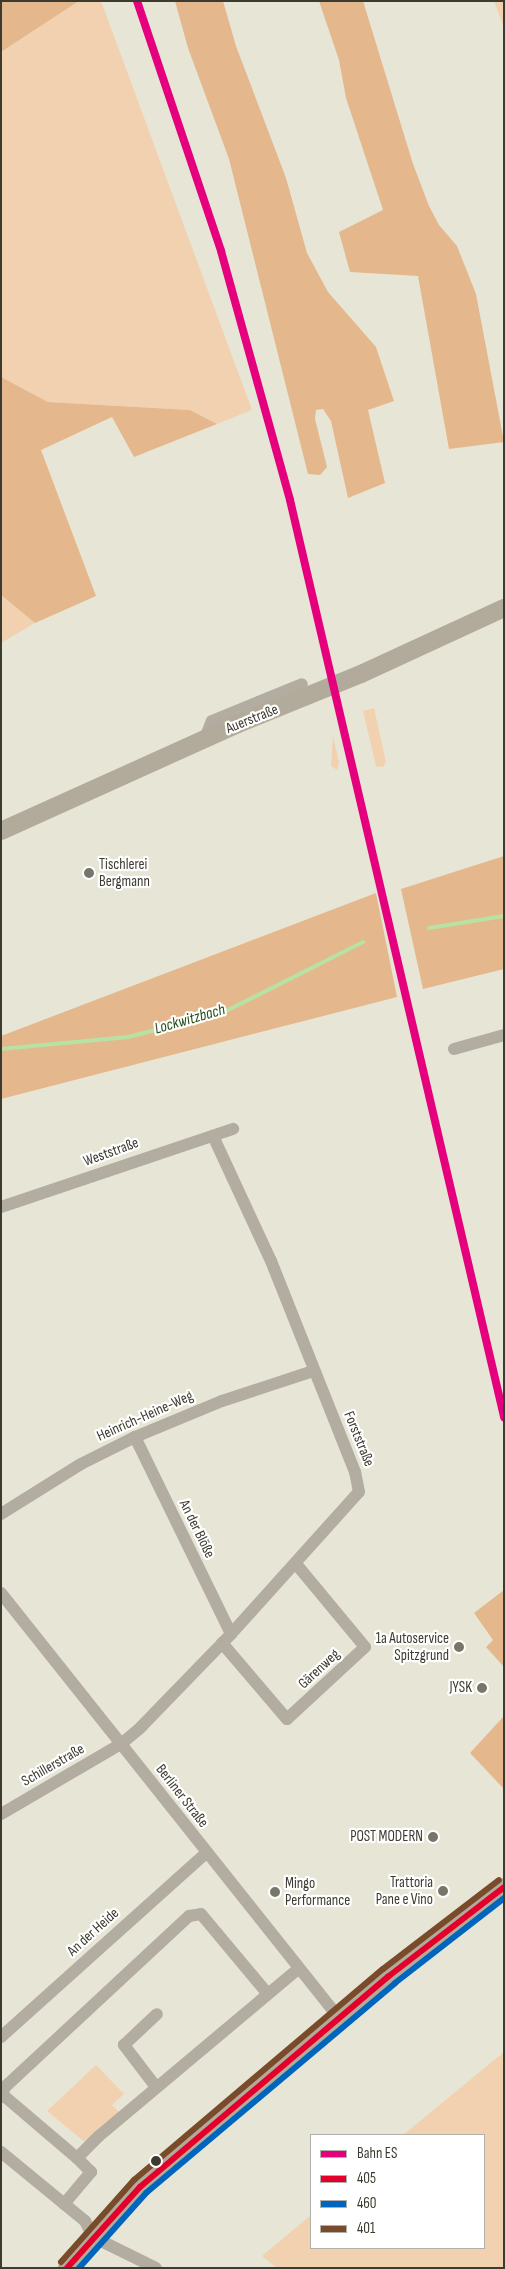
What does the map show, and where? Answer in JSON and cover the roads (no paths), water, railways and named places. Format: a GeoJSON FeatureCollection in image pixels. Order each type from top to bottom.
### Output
{"type":"FeatureCollection","features":[{"type":"Feature","properties":{"kind":"street","name":"Auerstraße"},"geometry":{"type":"LineString","coordinates":[[1,830],[205,738],[361,674],[504,608]]}},
{"type":"Feature","properties":{"kind":"street"},"geometry":{"type":"LineString","coordinates":[[205,738],[212,721],[302,684]]}},
{"type":"Feature","properties":{"kind":"street"},"geometry":{"type":"LineString","coordinates":[[454,1048],[504,1035]]}},
{"type":"Feature","properties":{"kind":"street","name":"Weststraße"},"geometry":{"type":"LineString","coordinates":[[1,1207],[233,1129]]}},
{"type":"Feature","properties":{"kind":"street","name":"Forststraße"},"geometry":{"type":"LineString","coordinates":[[121,1744],[141,1727],[227,1639],[359,1492],[355,1472],[257,1227],[213,1136]]}},
{"type":"Feature","properties":{"kind":"street","name":"Heinrich-Heine-Weg"},"geometry":{"type":"LineString","coordinates":[[1,1514],[81,1464],[136,1437],[222,1400],[313,1371]]}},
{"type":"Feature","properties":{"kind":"street","name":"An der Blöße"},"geometry":{"type":"LineString","coordinates":[[136,1437],[227,1639]]}},
{"type":"Feature","properties":{"kind":"street","name":"Gärenweg"},"geometry":{"type":"LineString","coordinates":[[227,1639],[287,1719],[365,1647],[296,1564]]}},
{"type":"Feature","properties":{"kind":"street","name":"Berliner Straße"},"geometry":{"type":"LineString","coordinates":[[1,1593],[339,2018]]}},
{"type":"Feature","properties":{"kind":"street","name":"Schillerstraße"},"geometry":{"type":"LineString","coordinates":[[1,1814],[121,1744]]}},
{"type":"Feature","properties":{"kind":"street","name":"An der Heide"},"geometry":{"type":"LineString","coordinates":[[1,2036],[206,1853]]}},
{"type":"Feature","properties":{"kind":"street"},"geometry":{"type":"LineString","coordinates":[[67,2268],[140,2187],[339,2018],[504,1887]]}},
{"type":"Feature","properties":{"kind":"street"},"geometry":{"type":"LineString","coordinates":[[64,2204],[91,2172],[77,2158],[2,2096],[5,2087],[190,1916],[201,1914],[267,1993]]}},
{"type":"Feature","properties":{"kind":"street"},"geometry":{"type":"LineString","coordinates":[[77,2158],[156,2087],[299,1968]]}},
{"type":"Feature","properties":{"kind":"street"},"geometry":{"type":"LineString","coordinates":[[156,2087],[124,2045],[157,2014]]}},
{"type":"Feature","properties":{"kind":"street"},"geometry":{"type":"LineString","coordinates":[[1,2152],[85,2221],[93,2237],[156,2268]]}},
{"type":"Feature","properties":{"kind":"waterway","name":"Lockwitzbach"},"geometry":{"type":"LineString","coordinates":[[429,928],[504,916]]}},
{"type":"Feature","properties":{"kind":"waterway","name":"Lockwitzbach"},"geometry":{"type":"LineString","coordinates":[[1,1049],[128,1037],[222,1013],[363,942]]}},
{"type":"Feature","properties":{"kind":"rail line","name":"ES"},"geometry":{"type":"LineString","coordinates":[[137,1],[221,251],[290,500],[504,1417]]}},
{"type":"Feature","properties":{"kind":"place","name":"Tischlerei Bergmann"},"geometry":{"type":"Point","coordinates":[89,873]}},
{"type":"Feature","properties":{"kind":"place","name":"1a Autoservice Spitzgrund"},"geometry":{"type":"Point","coordinates":[459,1647]}},
{"type":"Feature","properties":{"kind":"place","name":"JYSK"},"geometry":{"type":"Point","coordinates":[482,1688]}},
{"type":"Feature","properties":{"kind":"place","name":"POST MODERN"},"geometry":{"type":"Point","coordinates":[433,1837]}},
{"type":"Feature","properties":{"kind":"place","name":"Trattoria Pane e Vino"},"geometry":{"type":"Point","coordinates":[443,1891]}},
{"type":"Feature","properties":{"kind":"place","name":"Mingo Performance"},"geometry":{"type":"Point","coordinates":[275,1892]}}]}
